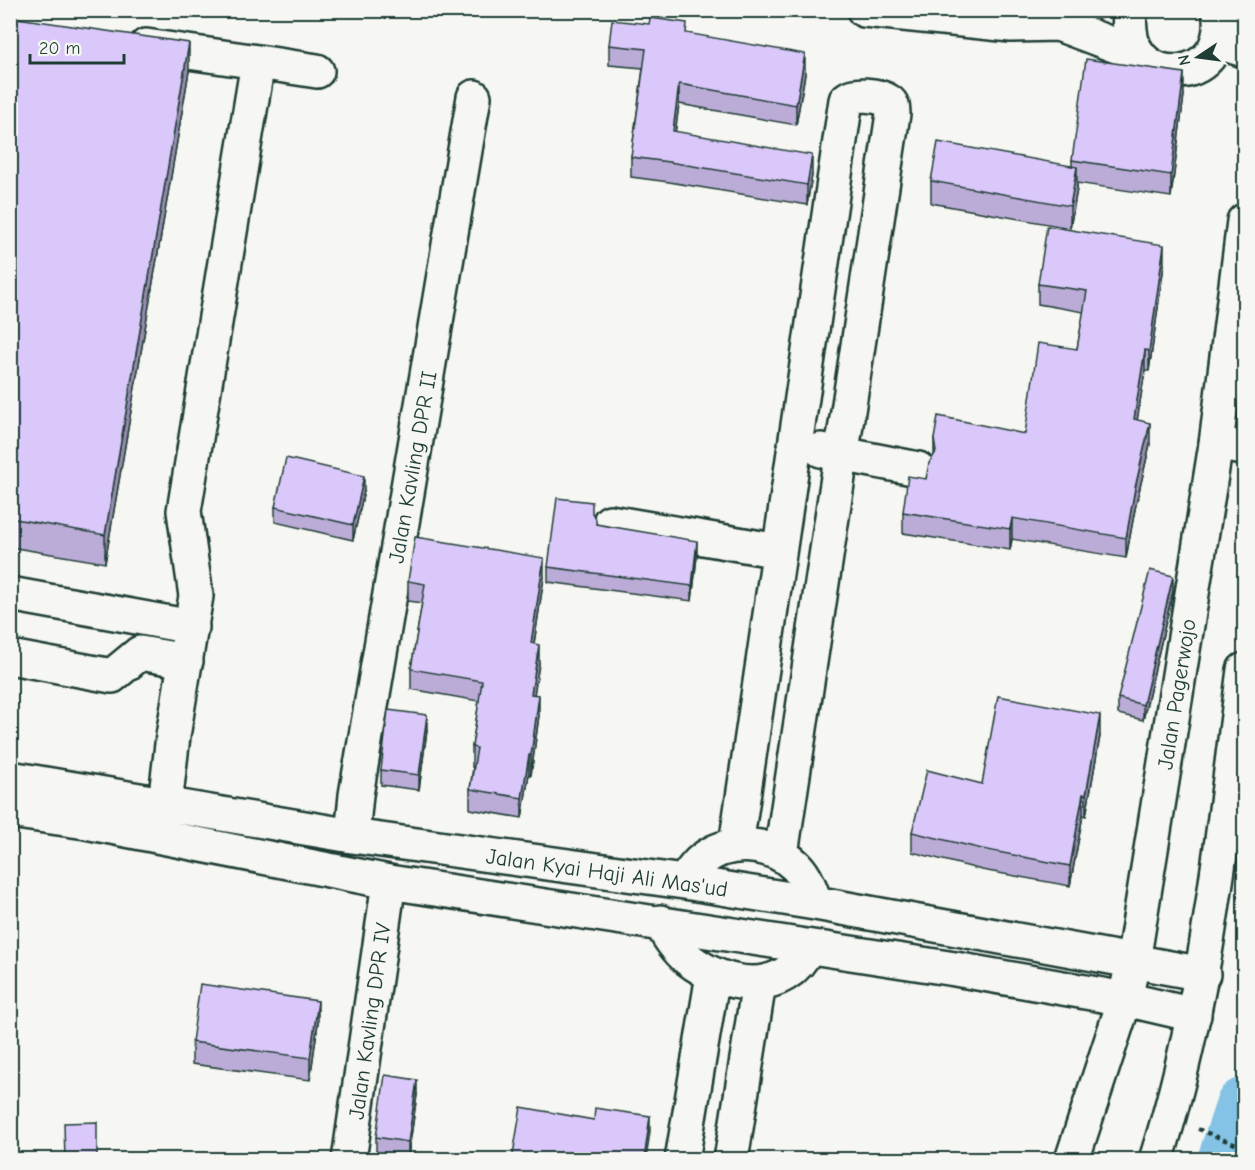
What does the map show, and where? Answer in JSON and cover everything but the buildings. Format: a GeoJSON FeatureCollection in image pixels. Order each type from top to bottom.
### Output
{"type":"FeatureCollection","features":[{"type":"Feature","properties":{"kind":"street"},"geometry":{"type":"LineString","coordinates":[[864,10],[1013,18],[1058,24],[1138,54]]}},
{"type":"Feature","properties":{"kind":"street"},"geometry":{"type":"LineString","coordinates":[[1058,24],[1089,10]]}},
{"type":"Feature","properties":{"kind":"street"},"geometry":{"type":"LineString","coordinates":[[1131,10],[1130,38],[1138,54],[1150,65],[1165,71],[1182,72],[1197,67],[1210,57],[1227,34]]}},
{"type":"Feature","properties":{"kind":"street"},"geometry":{"type":"LineString","coordinates":[[117,42],[317,70]]}},
{"type":"Feature","properties":{"kind":"street"},"geometry":{"type":"LineString","coordinates":[[156,836],[165,804],[196,596],[184,511],[258,62]]}},
{"type":"Feature","properties":{"kind":"street"},"geometry":{"type":"LineString","coordinates":[[736,845],[846,100],[849,96],[857,94],[888,101],[893,106],[893,114],[781,854]]}},
{"type":"Feature","properties":{"kind":"street","name":"Jalan Kavling DPR II"},"geometry":{"type":"LineString","coordinates":[[352,836],[355,801],[474,97]]}},
{"type":"Feature","properties":{"kind":"street","name":"Jalan Pagerwojo"},"geometry":{"type":"LineString","coordinates":[[1072,1160],[1125,999],[1230,446],[1244,225]]}},
{"type":"Feature","properties":{"kind":"street"},"geometry":{"type":"LineString","coordinates":[[795,446],[918,468]]}},
{"type":"Feature","properties":{"kind":"street"},"geometry":{"type":"LineString","coordinates":[[610,522],[779,551]]}},
{"type":"Feature","properties":{"kind":"street"},"geometry":{"type":"LineString","coordinates":[[10,594],[192,627]]}},
{"type":"Feature","properties":{"kind":"street"},"geometry":{"type":"LineString","coordinates":[[10,657],[112,676],[140,653],[186,661]]}},
{"type":"Feature","properties":{"kind":"street"},"geometry":{"type":"LineString","coordinates":[[1156,1160],[1173,1104],[1203,974],[1245,670]]}},
{"type":"Feature","properties":{"kind":"street","name":"Jalan Kyai Haji Ali Mas'ud"},"geometry":{"type":"LineString","coordinates":[[10,778],[352,836],[684,882],[815,903],[1203,974]]}},
{"type":"Feature","properties":{"kind":"street","name":"Jalan Kyai Haji Ali Mas'ud"},"geometry":{"type":"LineString","coordinates":[[10,811],[86,822],[389,882],[955,969],[1125,999],[1194,1015]]}},
{"type":"Feature","properties":{"kind":"street"},"geometry":{"type":"LineString","coordinates":[[684,882],[702,860],[718,851],[736,845],[759,846],[781,854],[797,867],[808,884],[815,903]]}},
{"type":"Feature","properties":{"kind":"street","name":"Jalan Kavling DPR IV"},"geometry":{"type":"LineString","coordinates":[[349,1160],[389,882]]}},
{"type":"Feature","properties":{"kind":"street"},"geometry":{"type":"LineString","coordinates":[[660,922],[676,948],[689,960],[713,975],[737,983],[759,983],[777,978],[792,970],[802,960],[808,947]]}},
{"type":"Feature","properties":{"kind":"street"},"geometry":{"type":"LineString","coordinates":[[682,1160],[713,975]]}},
{"type":"Feature","properties":{"kind":"street"},"geometry":{"type":"LineString","coordinates":[[731,1160],[759,983]]}},
{"type":"Feature","properties":{"kind":"path"},"geometry":{"type":"LineString","coordinates":[[1218,1137],[1245,1148]]}},
{"type":"Feature","properties":{"kind":"waterway"},"geometry":{"type":"LineString","coordinates":[[1226,1160],[1244,1106]]}}]}
